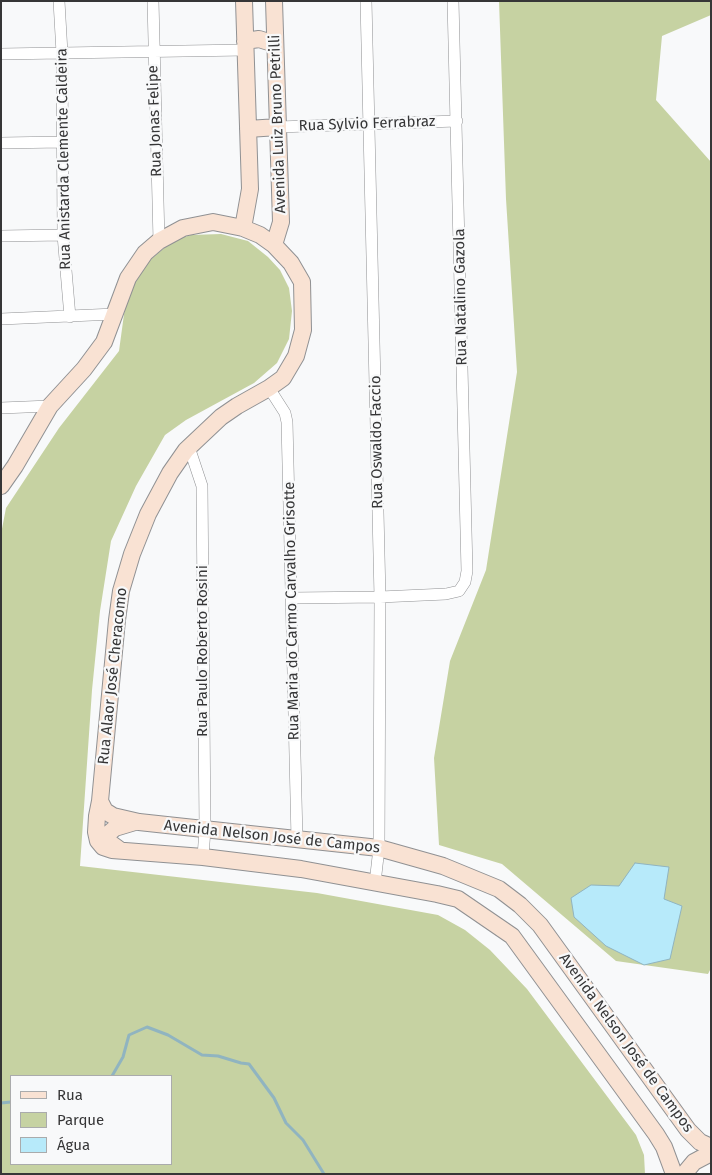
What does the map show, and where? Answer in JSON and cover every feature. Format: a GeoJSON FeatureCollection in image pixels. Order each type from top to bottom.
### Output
{"type":"FeatureCollection","features":[{"type":"Feature","properties":{"kind":"main road","name":"Avenida Luiz Bruno Petrilli"},"geometry":{"type":"LineString","coordinates":[[243,228],[250,189],[244,1]]}},
{"type":"Feature","properties":{"kind":"main road","name":"Avenida Luiz Bruno Petrilli"},"geometry":{"type":"LineString","coordinates":[[274,1],[280,222],[274,245]]}},
{"type":"Feature","properties":{"kind":"main road"},"geometry":{"type":"LineString","coordinates":[[245,46],[258,39],[275,44]]}},
{"type":"Feature","properties":{"kind":"main road"},"geometry":{"type":"LineString","coordinates":[[248,130],[278,127]]}},
{"type":"Feature","properties":{"kind":"main road","name":"Rua Alaor José Cheracomo"},"geometry":{"type":"LineString","coordinates":[[1,486],[50,406],[84,369],[104,342],[128,278],[145,253],[159,241],[183,228],[213,222],[243,228],[260,235],[274,245],[291,263],[302,282],[303,323],[296,356],[283,378],[221,417],[189,447],[170,474],[148,514],[132,554],[121,590],[116,620],[96,832],[98,841],[103,848]]}},
{"type":"Feature","properties":{"kind":"main road","name":"Avenida Nelson José de Campos"},"geometry":{"type":"LineString","coordinates":[[100,801],[105,811],[113,816],[137,822],[379,848],[443,866],[498,890],[520,905],[540,925],[688,1130],[700,1142],[711,1147]]}},
{"type":"Feature","properties":{"kind":"main road"},"geometry":{"type":"LineString","coordinates":[[124,852],[109,842],[108,834],[115,828],[137,822]]}},
{"type":"Feature","properties":{"kind":"main road","name":"Avenida Nelson José de Campos"},"geometry":{"type":"LineString","coordinates":[[103,848],[124,852],[203,857],[301,869],[458,899],[512,936],[656,1134],[664,1147],[674,1174]]}},
{"type":"Feature","properties":{"kind":"main road"},"geometry":{"type":"LineString","coordinates":[[684,1174],[694,1162],[711,1154]]}},
{"type":"Feature","properties":{"kind":"street","name":"Rua Anistarda Clemente Caldeira"},"geometry":{"type":"LineString","coordinates":[[59,1],[62,53],[64,235],[70,317]]}},
{"type":"Feature","properties":{"kind":"street","name":"Rua Jonas Felipe"},"geometry":{"type":"LineString","coordinates":[[153,1],[159,241]]}},
{"type":"Feature","properties":{"kind":"street","name":"Rua Oswaldo Faccio"},"geometry":{"type":"LineString","coordinates":[[366,1],[380,597],[379,848],[375,883]]}},
{"type":"Feature","properties":{"kind":"street","name":"Rua Natalino Gazola"},"geometry":{"type":"LineString","coordinates":[[380,597],[459,592],[465,582],[457,122],[453,1]]}},
{"type":"Feature","properties":{"kind":"street"},"geometry":{"type":"LineString","coordinates":[[1,54],[153,51],[245,46]]}},
{"type":"Feature","properties":{"kind":"street","name":"Rua Sylvio Ferrabraz"},"geometry":{"type":"LineString","coordinates":[[278,127],[457,122]]}},
{"type":"Feature","properties":{"kind":"street"},"geometry":{"type":"LineString","coordinates":[[1,143],[62,142]]}},
{"type":"Feature","properties":{"kind":"street"},"geometry":{"type":"LineString","coordinates":[[1,236],[64,235]]}},
{"type":"Feature","properties":{"kind":"street"},"geometry":{"type":"LineString","coordinates":[[1,319],[115,314]]}},
{"type":"Feature","properties":{"kind":"street","name":"Rua Maria do Carmo Carvalho Grisotte"},"geometry":{"type":"LineString","coordinates":[[269,388],[285,413],[287,422],[297,840]]}},
{"type":"Feature","properties":{"kind":"street"},"geometry":{"type":"LineString","coordinates":[[1,408],[50,406]]}},
{"type":"Feature","properties":{"kind":"street","name":"Rua Paulo Roberto Rosini"},"geometry":{"type":"LineString","coordinates":[[189,447],[202,486],[203,857]]}},
{"type":"Feature","properties":{"kind":"street"},"geometry":{"type":"LineString","coordinates":[[292,598],[380,597]]}},
{"type":"Feature","properties":{"kind":"green space"},"geometry":{"type":"Polygon","coordinates":[[[499,1],[711,1],[711,15],[662,36],[656,100],[711,162],[711,968],[708,974],[616,961],[502,864],[439,845],[434,758],[450,661],[486,570],[517,372],[506,199],[499,1]]]}},
{"type":"Feature","properties":{"kind":"green space"},"geometry":{"type":"Polygon","coordinates":[[[221,234],[248,241],[268,257],[280,270],[289,288],[292,311],[289,339],[277,363],[254,383],[186,420],[165,435],[136,486],[111,541],[100,611],[92,690],[80,866],[317,893],[438,915],[465,930],[490,950],[527,989],[636,1135],[644,1155],[645,1174],[1,1174],[1,534],[6,508],[59,428],[119,351],[125,307],[134,281],[145,264],[174,240],[191,235],[221,234]]]}},
{"type":"Feature","properties":{"kind":"water"},"geometry":{"type":"Polygon","coordinates":[[[635,863],[669,867],[664,899],[682,906],[670,959],[644,965],[606,946],[574,917],[571,898],[591,885],[619,886],[635,863]]]}},
{"type":"Feature","properties":{"kind":"waterway"},"geometry":{"type":"LineString","coordinates":[[113,1075],[123,1057],[129,1035],[147,1027],[168,1035],[202,1055],[218,1056],[249,1064],[274,1098],[286,1123],[303,1140],[324,1174]]}},
{"type":"Feature","properties":{"kind":"waterway"},"geometry":{"type":"LineString","coordinates":[[1,1103],[10,1102]]}}]}
